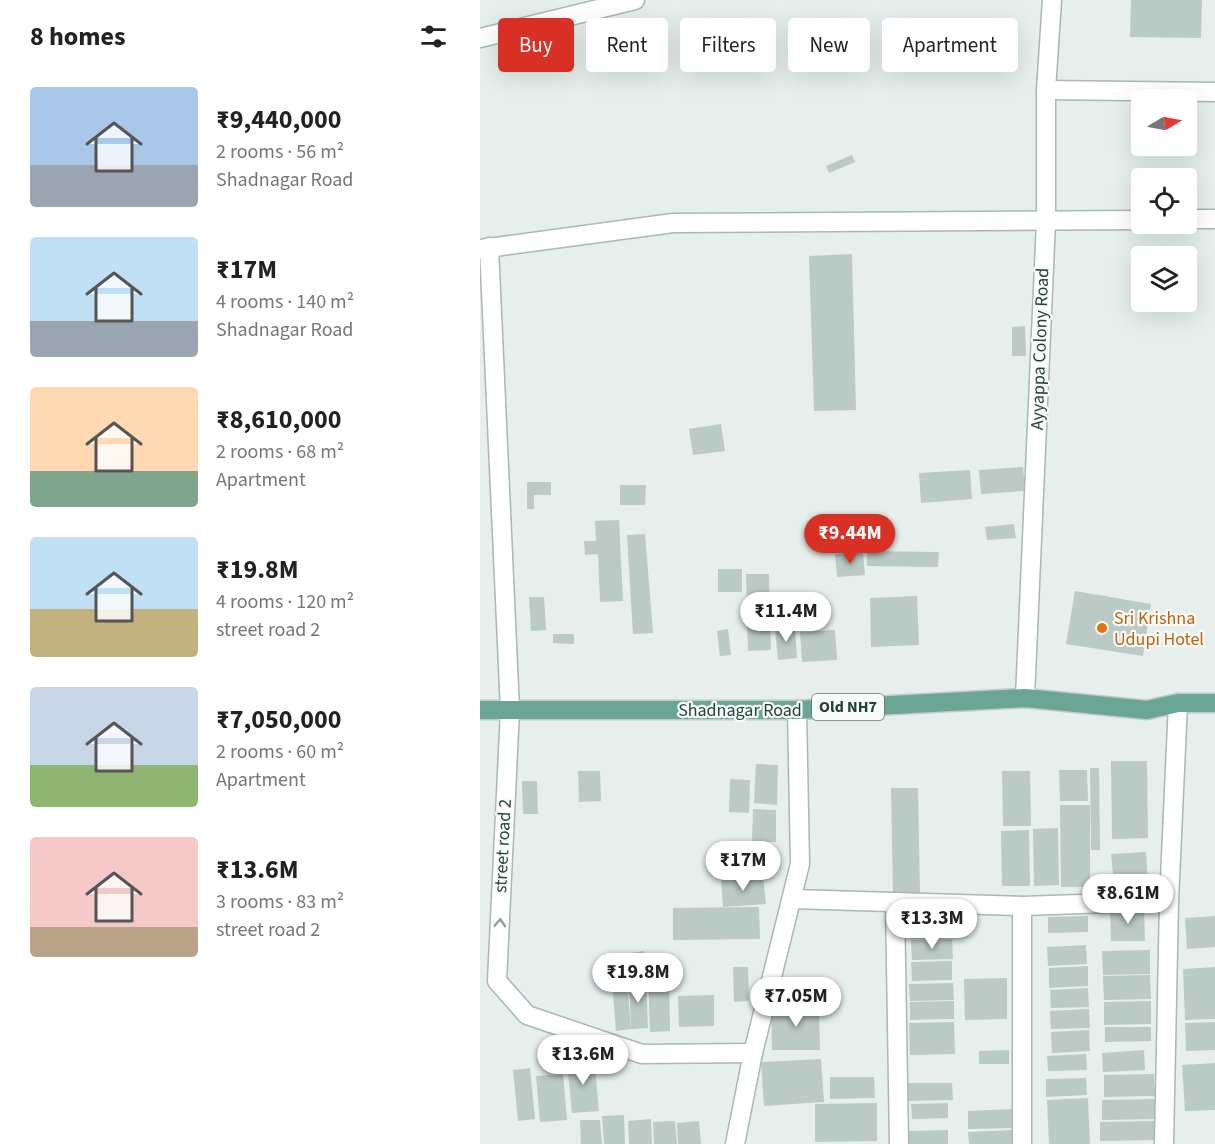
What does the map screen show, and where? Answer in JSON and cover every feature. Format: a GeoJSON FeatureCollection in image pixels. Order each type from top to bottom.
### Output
{"type":"FeatureCollection","features":[{"type":"Feature","properties":{"kind":"main road","name":"Shadnagar Road"},"geometry":{"type":"LineString","coordinates":[[480,710],[797,710],[1025,698],[1147,710],[1178,703],[1215,703]]}},
{"type":"Feature","properties":{"kind":"street"},"geometry":{"type":"LineString","coordinates":[[480,38],[635,0]]}},
{"type":"Feature","properties":{"kind":"street","name":"Ayyappa Colony Road"},"geometry":{"type":"LineString","coordinates":[[1025,698],[1046,220],[1046,90],[1052,0]]}},
{"type":"Feature","properties":{"kind":"street"},"geometry":{"type":"LineString","coordinates":[[1046,90],[1215,92]]}},
{"type":"Feature","properties":{"kind":"street"},"geometry":{"type":"LineString","coordinates":[[1197,219],[1215,219]]}},
{"type":"Feature","properties":{"kind":"street"},"geometry":{"type":"LineString","coordinates":[[484,248],[673,224],[1131,220]]}},
{"type":"Feature","properties":{"kind":"street","name":"street road 2"},"geometry":{"type":"LineString","coordinates":[[484,248],[510,710],[497,981],[526,1015],[642,1054],[753,1053]]}},
{"type":"Feature","properties":{"kind":"street"},"geometry":{"type":"LineString","coordinates":[[1164,1144],[1168,901],[1178,703]]}},
{"type":"Feature","properties":{"kind":"street"},"geometry":{"type":"LineString","coordinates":[[735,1144],[753,1053],[800,864],[797,710]]}},
{"type":"Feature","properties":{"kind":"street"},"geometry":{"type":"LineString","coordinates":[[792,899],[1022,906],[1168,901]]}},
{"type":"Feature","properties":{"kind":"street"},"geometry":{"type":"LineString","coordinates":[[895,902],[899,1144]]}},
{"type":"Feature","properties":{"kind":"street"},"geometry":{"type":"LineString","coordinates":[[1022,906],[1022,1144]]}},
{"type":"Feature","properties":{"kind":"building"},"geometry":{"type":"Polygon","coordinates":[[[1131,0],[1202,0],[1201,38],[1130,37],[1131,0]]]}},
{"type":"Feature","properties":{"kind":"building"},"geometry":{"type":"Polygon","coordinates":[[[852,155],[855,162],[829,173],[826,166],[852,155]]]}},
{"type":"Feature","properties":{"kind":"building"},"geometry":{"type":"Polygon","coordinates":[[[852,254],[856,410],[814,411],[809,256],[852,254]]]}},
{"type":"Feature","properties":{"kind":"building"},"geometry":{"type":"Polygon","coordinates":[[[1025,326],[1026,356],[1012,356],[1012,327],[1025,326]]]}},
{"type":"Feature","properties":{"kind":"building"},"geometry":{"type":"Polygon","coordinates":[[[721,424],[725,451],[693,455],[689,429],[721,424]]]}},
{"type":"Feature","properties":{"kind":"building"},"geometry":{"type":"Polygon","coordinates":[[[1023,467],[1025,491],[981,494],[979,470],[1023,467]]]}},
{"type":"Feature","properties":{"kind":"building"},"geometry":{"type":"Polygon","coordinates":[[[970,470],[972,499],[921,503],[919,473],[970,470]]]}},
{"type":"Feature","properties":{"kind":"building"},"geometry":{"type":"Polygon","coordinates":[[[527,482],[551,482],[551,495],[534,495],[534,509],[527,509],[527,482]]]}},
{"type":"Feature","properties":{"kind":"building"},"geometry":{"type":"Polygon","coordinates":[[[620,485],[646,485],[645,505],[620,505],[620,485]]]}},
{"type":"Feature","properties":{"kind":"building"},"geometry":{"type":"Polygon","coordinates":[[[619,520],[623,601],[600,602],[598,554],[585,555],[584,541],[596,541],[595,521],[619,520]]]}},
{"type":"Feature","properties":{"kind":"building"},"geometry":{"type":"Polygon","coordinates":[[[1014,524],[1016,538],[987,540],[985,527],[1014,524]]]}},
{"type":"Feature","properties":{"kind":"building"},"geometry":{"type":"Polygon","coordinates":[[[645,534],[653,633],[633,634],[627,535],[645,534]]]}},
{"type":"Feature","properties":{"kind":"building"},"geometry":{"type":"Polygon","coordinates":[[[867,551],[939,552],[938,567],[867,566],[867,551]]]}},
{"type":"Feature","properties":{"kind":"building"},"geometry":{"type":"Polygon","coordinates":[[[863,553],[865,575],[837,577],[835,554],[863,553]]]}},
{"type":"Feature","properties":{"kind":"building"},"geometry":{"type":"Polygon","coordinates":[[[718,569],[742,569],[742,592],[718,592],[718,569]]]}},
{"type":"Feature","properties":{"kind":"building"},"geometry":{"type":"Polygon","coordinates":[[[746,574],[769,574],[771,650],[748,651],[746,574]]]}},
{"type":"Feature","properties":{"kind":"building"},"geometry":{"type":"Polygon","coordinates":[[[1075,591],[1151,604],[1143,656],[1066,644],[1075,591]]]}},
{"type":"Feature","properties":{"kind":"building"},"geometry":{"type":"Polygon","coordinates":[[[917,596],[919,645],[871,647],[870,598],[917,596]]]}},
{"type":"Feature","properties":{"kind":"building"},"geometry":{"type":"Polygon","coordinates":[[[529,597],[544,597],[546,630],[531,631],[529,597]]]}},
{"type":"Feature","properties":{"kind":"building"},"geometry":{"type":"Polygon","coordinates":[[[795,627],[797,658],[778,660],[775,629],[795,627]]]}},
{"type":"Feature","properties":{"kind":"building"},"geometry":{"type":"Polygon","coordinates":[[[728,629],[731,655],[720,656],[717,631],[728,629]]]}},
{"type":"Feature","properties":{"kind":"building"},"geometry":{"type":"Polygon","coordinates":[[[835,630],[837,660],[802,662],[800,632],[835,630]]]}},
{"type":"Feature","properties":{"kind":"building"},"geometry":{"type":"Polygon","coordinates":[[[553,634],[574,634],[574,644],[553,643],[553,634]]]}},
{"type":"Feature","properties":{"kind":"building"},"geometry":{"type":"Polygon","coordinates":[[[1111,761],[1147,761],[1148,838],[1112,839],[1111,761]]]}},
{"type":"Feature","properties":{"kind":"building"},"geometry":{"type":"Polygon","coordinates":[[[756,764],[778,765],[777,805],[754,803],[756,764]]]}},
{"type":"Feature","properties":{"kind":"building"},"geometry":{"type":"Polygon","coordinates":[[[1090,768],[1099,768],[1100,850],[1091,850],[1090,768]]]}},
{"type":"Feature","properties":{"kind":"building"},"geometry":{"type":"Polygon","coordinates":[[[1059,770],[1087,770],[1088,801],[1060,801],[1059,770]]]}},
{"type":"Feature","properties":{"kind":"building"},"geometry":{"type":"Polygon","coordinates":[[[578,771],[600,771],[601,801],[579,802],[578,771]]]}},
{"type":"Feature","properties":{"kind":"building"},"geometry":{"type":"Polygon","coordinates":[[[1002,771],[1030,771],[1031,826],[1003,826],[1002,771]]]}},
{"type":"Feature","properties":{"kind":"building"},"geometry":{"type":"Polygon","coordinates":[[[730,779],[750,780],[749,813],[729,812],[730,779]]]}},
{"type":"Feature","properties":{"kind":"building"},"geometry":{"type":"Polygon","coordinates":[[[522,781],[537,781],[538,814],[523,814],[522,781]]]}},
{"type":"Feature","properties":{"kind":"building"},"geometry":{"type":"Polygon","coordinates":[[[891,788],[918,788],[920,893],[893,894],[891,788]]]}},
{"type":"Feature","properties":{"kind":"building"},"geometry":{"type":"Polygon","coordinates":[[[1060,805],[1090,805],[1090,887],[1061,887],[1060,805]]]}},
{"type":"Feature","properties":{"kind":"building"},"geometry":{"type":"Polygon","coordinates":[[[753,809],[776,810],[776,842],[752,842],[753,809]]]}},
{"type":"Feature","properties":{"kind":"building"},"geometry":{"type":"Polygon","coordinates":[[[1058,828],[1059,885],[1034,886],[1033,829],[1058,828]]]}},
{"type":"Feature","properties":{"kind":"building"},"geometry":{"type":"Polygon","coordinates":[[[1029,830],[1030,886],[1002,886],[1001,831],[1029,830]]]}},
{"type":"Feature","properties":{"kind":"building"},"geometry":{"type":"Polygon","coordinates":[[[725,847],[776,849],[775,874],[724,872],[725,847]]]}},
{"type":"Feature","properties":{"kind":"building"},"geometry":{"type":"Polygon","coordinates":[[[1146,852],[1148,884],[1114,886],[1111,854],[1146,852]]]}},
{"type":"Feature","properties":{"kind":"building"},"geometry":{"type":"Polygon","coordinates":[[[763,876],[766,904],[723,907],[721,880],[763,876]]]}},
{"type":"Feature","properties":{"kind":"building"},"geometry":{"type":"Polygon","coordinates":[[[759,907],[760,939],[673,940],[673,908],[759,907]]]}},
{"type":"Feature","properties":{"kind":"building"},"geometry":{"type":"Polygon","coordinates":[[[1144,908],[1145,941],[1111,941],[1110,909],[1144,908]]]}},
{"type":"Feature","properties":{"kind":"building"},"geometry":{"type":"Polygon","coordinates":[[[953,913],[953,938],[911,939],[910,914],[953,913]]]}},
{"type":"Feature","properties":{"kind":"building"},"geometry":{"type":"Polygon","coordinates":[[[1088,916],[1088,932],[1048,933],[1048,917],[1088,916]]]}},
{"type":"Feature","properties":{"kind":"building"},"geometry":{"type":"Polygon","coordinates":[[[1215,916],[1215,947],[1187,949],[1185,918],[1215,916]]]}},
{"type":"Feature","properties":{"kind":"building"},"geometry":{"type":"Polygon","coordinates":[[[952,939],[953,959],[912,960],[911,940],[952,939]]]}},
{"type":"Feature","properties":{"kind":"building"},"geometry":{"type":"Polygon","coordinates":[[[1086,945],[1087,964],[1048,966],[1047,947],[1086,945]]]}},
{"type":"Feature","properties":{"kind":"building"},"geometry":{"type":"Polygon","coordinates":[[[1150,950],[1150,974],[1103,975],[1102,951],[1150,950]]]}},
{"type":"Feature","properties":{"kind":"building"},"geometry":{"type":"Polygon","coordinates":[[[644,951],[647,973],[633,975],[630,953],[644,951]]]}},
{"type":"Feature","properties":{"kind":"building"},"geometry":{"type":"Polygon","coordinates":[[[952,961],[952,980],[912,981],[911,962],[952,961]]]}},
{"type":"Feature","properties":{"kind":"building"},"geometry":{"type":"Polygon","coordinates":[[[1088,966],[1088,986],[1049,988],[1049,968],[1088,966]]]}},
{"type":"Feature","properties":{"kind":"building"},"geometry":{"type":"Polygon","coordinates":[[[733,967],[748,967],[749,1001],[734,1002],[733,967]]]}},
{"type":"Feature","properties":{"kind":"building"},"geometry":{"type":"Polygon","coordinates":[[[1215,967],[1215,1019],[1185,1020],[1183,969],[1215,967]]]}},
{"type":"Feature","properties":{"kind":"building"},"geometry":{"type":"Polygon","coordinates":[[[648,973],[669,973],[670,1031],[650,1032],[648,973]]]}},
{"type":"Feature","properties":{"kind":"building"},"geometry":{"type":"Polygon","coordinates":[[[1150,975],[1151,999],[1104,1000],[1103,976],[1150,975]]]}},
{"type":"Feature","properties":{"kind":"building"},"geometry":{"type":"Polygon","coordinates":[[[1007,978],[1007,1019],[965,1020],[964,979],[1007,978]]]}},
{"type":"Feature","properties":{"kind":"building"},"geometry":{"type":"Polygon","coordinates":[[[646,979],[648,1028],[631,1029],[629,980],[646,979]]]}},
{"type":"Feature","properties":{"kind":"building"},"geometry":{"type":"Polygon","coordinates":[[[627,981],[631,1029],[616,1031],[612,982],[627,981]]]}},
{"type":"Feature","properties":{"kind":"building"},"geometry":{"type":"Polygon","coordinates":[[[953,983],[954,1000],[910,1001],[909,984],[953,983]]]}},
{"type":"Feature","properties":{"kind":"building"},"geometry":{"type":"Polygon","coordinates":[[[1088,988],[1089,1007],[1051,1008],[1050,990],[1088,988]]]}},
{"type":"Feature","properties":{"kind":"building"},"geometry":{"type":"Polygon","coordinates":[[[714,995],[714,1026],[679,1027],[678,996],[714,995]]]}},
{"type":"Feature","properties":{"kind":"building"},"geometry":{"type":"Polygon","coordinates":[[[954,1001],[954,1019],[910,1020],[910,1002],[954,1001]]]}},
{"type":"Feature","properties":{"kind":"building"},"geometry":{"type":"Polygon","coordinates":[[[1151,1001],[1151,1024],[1104,1025],[1104,1002],[1151,1001]]]}},
{"type":"Feature","properties":{"kind":"building"},"geometry":{"type":"Polygon","coordinates":[[[771,1005],[819,1005],[820,1050],[772,1050],[771,1005]]]}},
{"type":"Feature","properties":{"kind":"building"},"geometry":{"type":"Polygon","coordinates":[[[1089,1009],[1090,1028],[1051,1029],[1050,1011],[1089,1009]]]}},
{"type":"Feature","properties":{"kind":"building"},"geometry":{"type":"Polygon","coordinates":[[[954,1022],[955,1054],[910,1055],[909,1023],[954,1022]]]}},
{"type":"Feature","properties":{"kind":"building"},"geometry":{"type":"Polygon","coordinates":[[[1215,1022],[1215,1050],[1186,1051],[1185,1023],[1215,1022]]]}},
{"type":"Feature","properties":{"kind":"building"},"geometry":{"type":"Polygon","coordinates":[[[1105,1027],[1151,1027],[1151,1041],[1105,1042],[1105,1027]]]}},
{"type":"Feature","properties":{"kind":"building"},"geometry":{"type":"Polygon","coordinates":[[[1089,1030],[1090,1051],[1052,1053],[1051,1032],[1089,1030]]]}},
{"type":"Feature","properties":{"kind":"building"},"geometry":{"type":"Polygon","coordinates":[[[1009,1050],[1009,1064],[979,1064],[979,1051],[1009,1050]]]}},
{"type":"Feature","properties":{"kind":"building"},"geometry":{"type":"Polygon","coordinates":[[[1144,1050],[1145,1070],[1103,1072],[1102,1053],[1144,1050]]]}},
{"type":"Feature","properties":{"kind":"building"},"geometry":{"type":"Polygon","coordinates":[[[1086,1054],[1087,1070],[1048,1071],[1047,1056],[1086,1054]]]}},
{"type":"Feature","properties":{"kind":"building"},"geometry":{"type":"Polygon","coordinates":[[[594,1059],[599,1111],[572,1113],[567,1062],[594,1059]]]}},
{"type":"Feature","properties":{"kind":"building"},"geometry":{"type":"Polygon","coordinates":[[[821,1059],[824,1102],[764,1106],[761,1062],[821,1059]]]}},
{"type":"Feature","properties":{"kind":"building"},"geometry":{"type":"Polygon","coordinates":[[[1215,1063],[1215,1110],[1185,1111],[1182,1065],[1215,1063]]]}},
{"type":"Feature","properties":{"kind":"building"},"geometry":{"type":"Polygon","coordinates":[[[530,1068],[535,1119],[518,1121],[513,1070],[530,1068]]]}},
{"type":"Feature","properties":{"kind":"building"},"geometry":{"type":"Polygon","coordinates":[[[563,1074],[567,1120],[540,1122],[536,1076],[563,1074]]]}},
{"type":"Feature","properties":{"kind":"building"},"geometry":{"type":"Polygon","coordinates":[[[1154,1074],[1155,1096],[1104,1097],[1104,1075],[1154,1074]]]}},
{"type":"Feature","properties":{"kind":"building"},"geometry":{"type":"Polygon","coordinates":[[[830,1077],[874,1077],[875,1098],[830,1099],[830,1077]]]}},
{"type":"Feature","properties":{"kind":"building"},"geometry":{"type":"Polygon","coordinates":[[[1086,1078],[1087,1095],[1046,1097],[1046,1079],[1086,1078]]]}},
{"type":"Feature","properties":{"kind":"building"},"geometry":{"type":"Polygon","coordinates":[[[908,1083],[952,1083],[953,1100],[908,1101],[908,1083]]]}},
{"type":"Feature","properties":{"kind":"building"},"geometry":{"type":"Polygon","coordinates":[[[1088,1098],[1090,1144],[1049,1144],[1047,1100],[1088,1098]]]}},
{"type":"Feature","properties":{"kind":"building"},"geometry":{"type":"Polygon","coordinates":[[[1155,1099],[1155,1119],[1102,1120],[1102,1100],[1155,1099]]]}},
{"type":"Feature","properties":{"kind":"building"},"geometry":{"type":"Polygon","coordinates":[[[877,1103],[877,1141],[815,1142],[815,1104],[877,1103]]]}},
{"type":"Feature","properties":{"kind":"building"},"geometry":{"type":"Polygon","coordinates":[[[948,1103],[948,1118],[912,1119],[911,1104],[948,1103]]]}},
{"type":"Feature","properties":{"kind":"building"},"geometry":{"type":"Polygon","coordinates":[[[1013,1109],[1014,1128],[968,1129],[968,1111],[1013,1109]]]}},
{"type":"Feature","properties":{"kind":"building"},"geometry":{"type":"Polygon","coordinates":[[[624,1115],[625,1144],[604,1144],[602,1116],[624,1115]]]}},
{"type":"Feature","properties":{"kind":"building"},"geometry":{"type":"Polygon","coordinates":[[[651,1119],[652,1144],[629,1144],[628,1121],[651,1119]]]}},
{"type":"Feature","properties":{"kind":"building"},"geometry":{"type":"Polygon","coordinates":[[[580,1120],[600,1120],[602,1144],[581,1144],[580,1120]]]}},
{"type":"Feature","properties":{"kind":"building"},"geometry":{"type":"Polygon","coordinates":[[[675,1121],[677,1144],[654,1144],[653,1122],[675,1121]]]}},
{"type":"Feature","properties":{"kind":"building"},"geometry":{"type":"Polygon","coordinates":[[[699,1121],[701,1144],[678,1144],[677,1123],[699,1121]]]}},
{"type":"Feature","properties":{"kind":"building"},"geometry":{"type":"Polygon","coordinates":[[[1156,1121],[1156,1140],[1100,1141],[1100,1122],[1156,1121]]]}},
{"type":"Feature","properties":{"kind":"building"},"geometry":{"type":"Polygon","coordinates":[[[948,1130],[948,1144],[909,1144],[908,1131],[948,1130]]]}},
{"type":"Feature","properties":{"kind":"building"},"geometry":{"type":"Polygon","coordinates":[[[1012,1130],[1013,1144],[969,1144],[968,1132],[1012,1130]]]}},
{"type":"Feature","properties":{"kind":"place","name":"Sri Krishna Udupi Hotel"},"geometry":{"type":"Point","coordinates":[1102,628]}}]}
